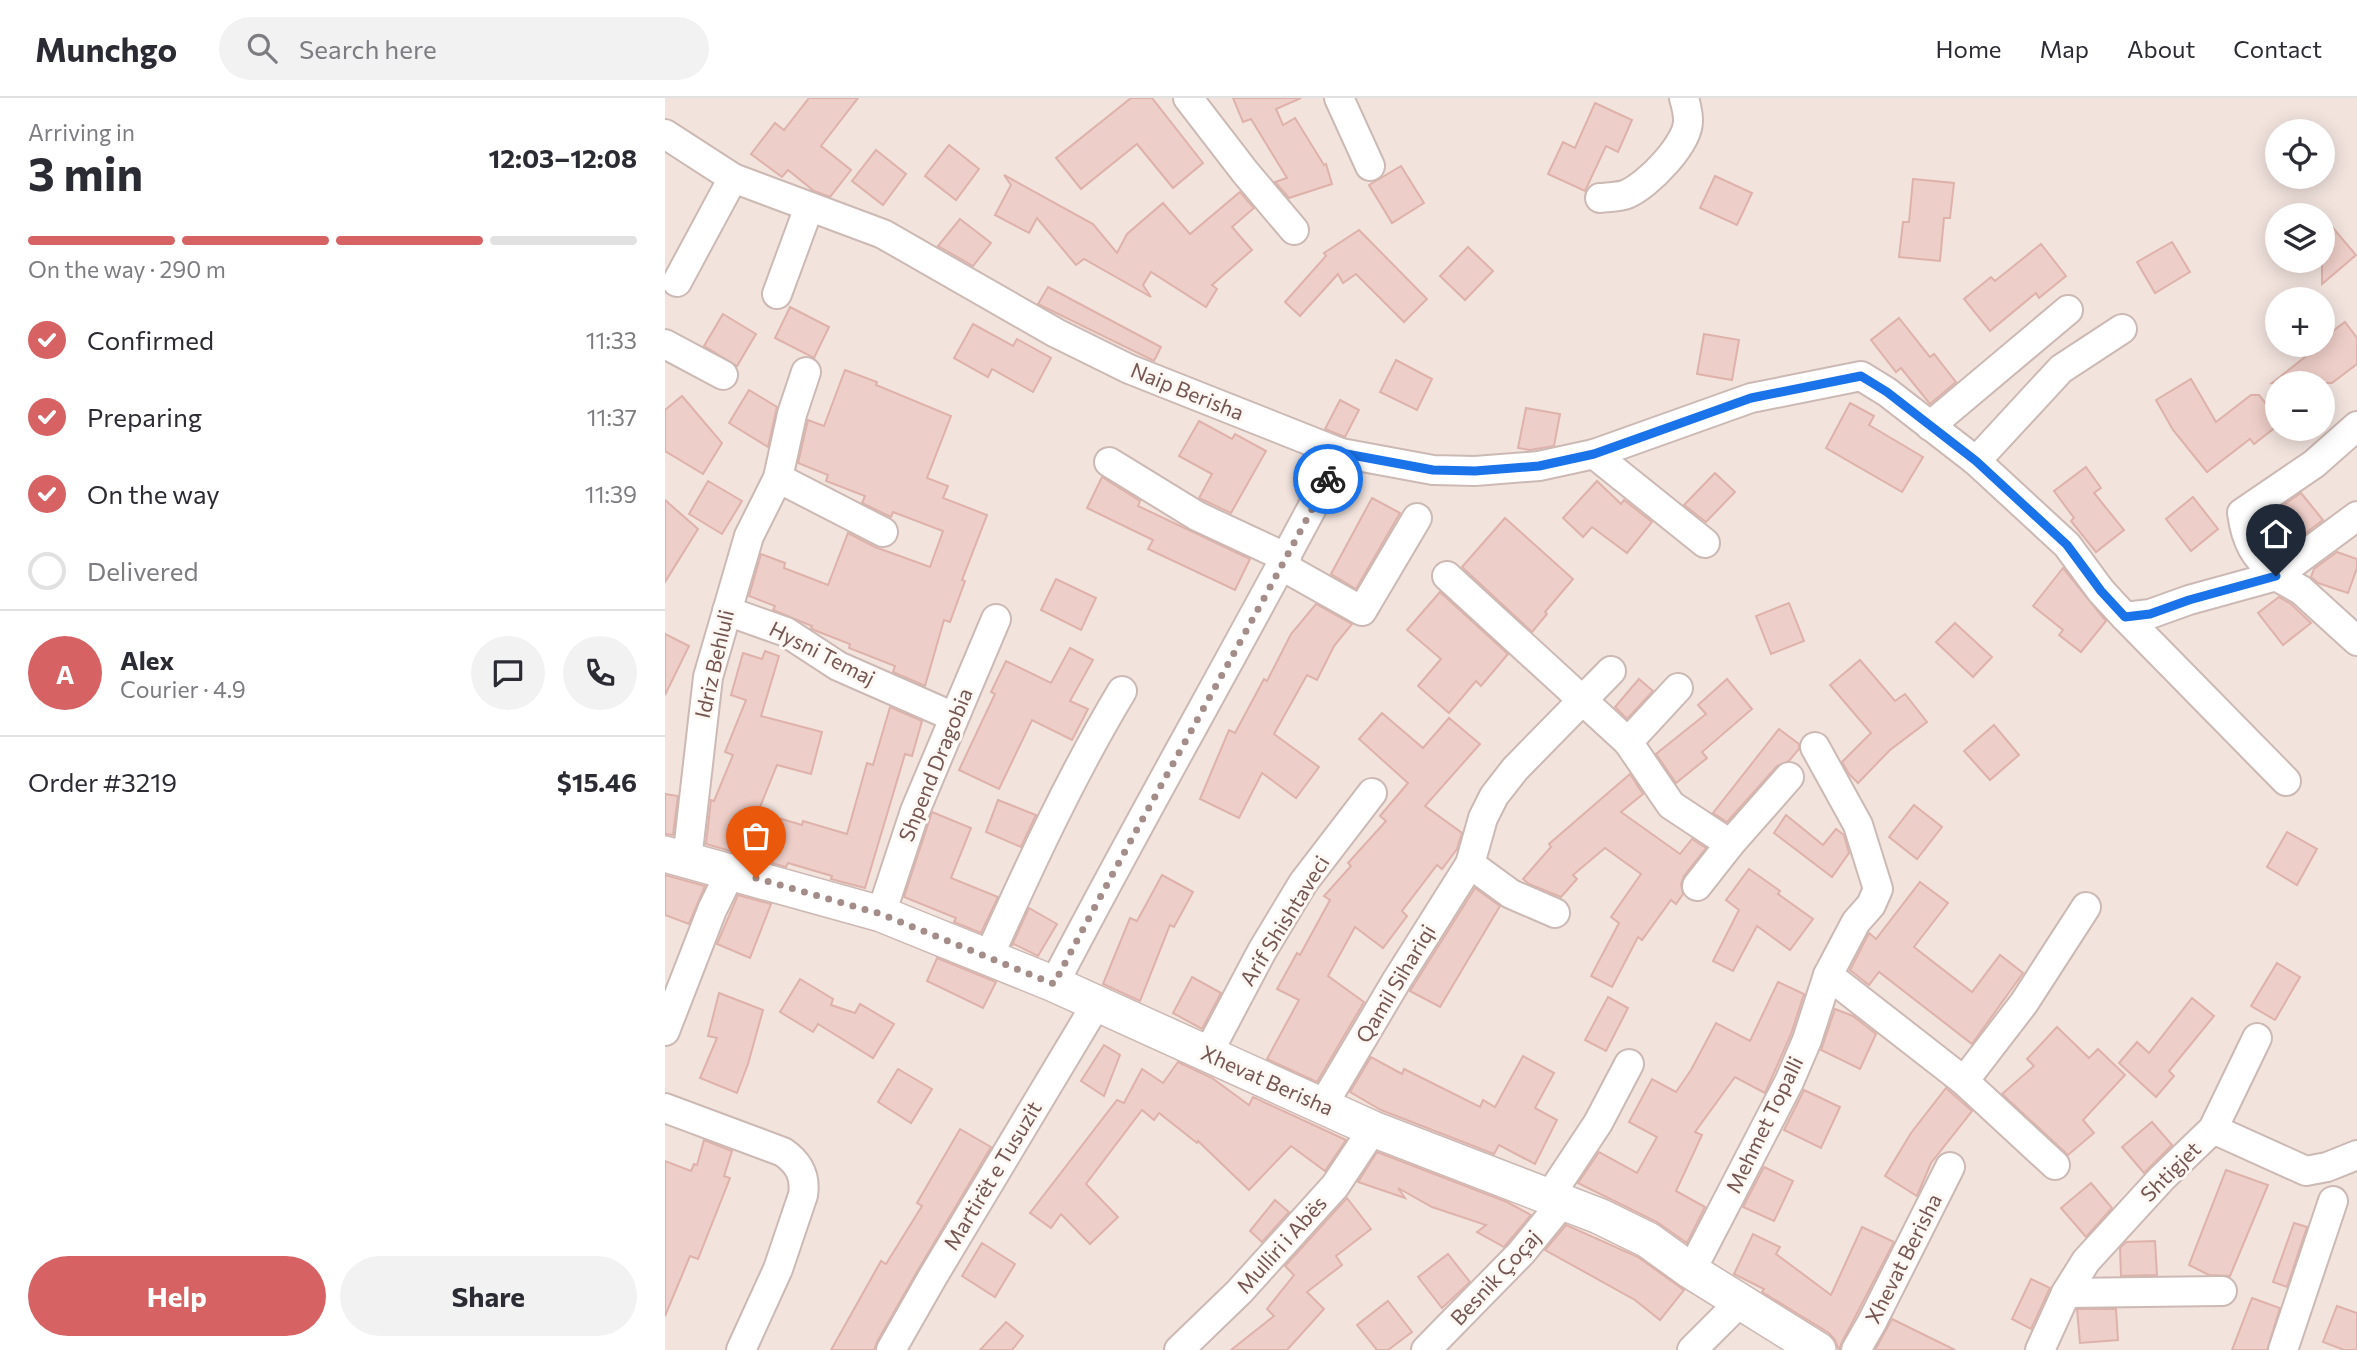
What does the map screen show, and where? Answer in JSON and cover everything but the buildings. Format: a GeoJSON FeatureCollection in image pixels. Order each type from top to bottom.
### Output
{"type":"FeatureCollection","features":[{"type":"Feature","properties":{"kind":"street"},"geometry":{"type":"LineString","coordinates":[[1188,98],[1294,230]]}},
{"type":"Feature","properties":{"kind":"street"},"geometry":{"type":"LineString","coordinates":[[1339,98],[1370,166]]}},
{"type":"Feature","properties":{"kind":"street"},"geometry":{"type":"LineString","coordinates":[[1600,198],[1627,195],[1664,164],[1678,147],[1689,122],[1684,98]]}},
{"type":"Feature","properties":{"kind":"street","name":"Naip Berisha"},"geometry":{"type":"LineString","coordinates":[[665,134],[733,178],[883,234],[1056,333],[1129,369],[1341,453],[1433,470],[1475,471],[1539,466],[1594,454],[1751,398],[1861,376],[1887,392],[1976,461],[2067,545],[2101,591],[2125,617],[2286,781]]}},
{"type":"Feature","properties":{"kind":"street"},"geometry":{"type":"LineString","coordinates":[[677,282],[733,178]]}},
{"type":"Feature","properties":{"kind":"street"},"geometry":{"type":"LineString","coordinates":[[777,295],[809,207]]}},
{"type":"Feature","properties":{"kind":"street"},"geometry":{"type":"LineString","coordinates":[[1930,426],[2068,310]]}},
{"type":"Feature","properties":{"kind":"street"},"geometry":{"type":"LineString","coordinates":[[1976,461],[2061,369],[2122,329]]}},
{"type":"Feature","properties":{"kind":"street"},"geometry":{"type":"LineString","coordinates":[[665,344],[723,375]]}},
{"type":"Feature","properties":{"kind":"street","name":"Idriz Behluli"},"geometry":{"type":"LineString","coordinates":[[676,857],[708,677],[749,536],[778,478],[792,414],[806,372]]}},
{"type":"Feature","properties":{"kind":"street"},"geometry":{"type":"LineString","coordinates":[[2357,426],[2314,464],[2242,513],[2244,532],[2256,557],[2276,576],[2301,590],[2357,641]]}},
{"type":"Feature","properties":{"kind":"street"},"geometry":{"type":"LineString","coordinates":[[1054,984],[1341,453]]}},
{"type":"Feature","properties":{"kind":"street"},"geometry":{"type":"LineString","coordinates":[[1594,454],[1705,543]]}},
{"type":"Feature","properties":{"kind":"street"},"geometry":{"type":"LineString","coordinates":[[1109,462],[1198,516],[1284,562],[1361,611],[1417,518]]}},
{"type":"Feature","properties":{"kind":"street"},"geometry":{"type":"LineString","coordinates":[[778,478],[883,531]]}},
{"type":"Feature","properties":{"kind":"street"},"geometry":{"type":"LineString","coordinates":[[2125,617],[2150,614],[2189,600],[2276,576],[2357,516]]}},
{"type":"Feature","properties":{"kind":"street"},"geometry":{"type":"LineString","coordinates":[[1447,576],[1628,742],[1671,805],[1730,844]]}},
{"type":"Feature","properties":{"kind":"street","name":"Hysni Temaj"},"geometry":{"type":"LineString","coordinates":[[727,611],[786,632],[838,666],[954,716]]}},
{"type":"Feature","properties":{"kind":"street","name":"Shpend Dragobia"},"geometry":{"type":"LineString","coordinates":[[881,914],[915,811],[996,619]]}},
{"type":"Feature","properties":{"kind":"street","name":"Qamil Sihariqi"},"geometry":{"type":"LineString","coordinates":[[1323,1105],[1470,864],[1483,818],[1494,796],[1515,769],[1611,671]]}},
{"type":"Feature","properties":{"kind":"street"},"geometry":{"type":"LineString","coordinates":[[1628,742],[1678,688]]}},
{"type":"Feature","properties":{"kind":"street"},"geometry":{"type":"LineString","coordinates":[[989,956],[1035,853],[1084,755],[1122,691]]}},
{"type":"Feature","properties":{"kind":"street","name":"Mehmet Topalli"},"geometry":{"type":"LineString","coordinates":[[1691,1271],[1789,1082],[1807,1040],[1828,975],[1856,922],[1871,905],[1878,889],[1858,825],[1815,747]]}},
{"type":"Feature","properties":{"kind":"street"},"geometry":{"type":"LineString","coordinates":[[1697,886],[1789,777]]}},
{"type":"Feature","properties":{"kind":"street","name":"Arif Shishtaveci"},"geometry":{"type":"LineString","coordinates":[[1207,1055],[1262,951],[1303,884],[1372,793]]}},
{"type":"Feature","properties":{"kind":"street","name":"Xhevat Berisha"},"geometry":{"type":"LineString","coordinates":[[676,857],[881,914],[989,956],[1373,1129],[1599,1216],[1648,1240],[1691,1271],[1818,1350]]}},
{"type":"Feature","properties":{"kind":"street"},"geometry":{"type":"LineString","coordinates":[[1470,864],[1511,894],[1555,913]]}},
{"type":"Feature","properties":{"kind":"street"},"geometry":{"type":"LineString","coordinates":[[665,1031],[712,910],[731,871]]}},
{"type":"Feature","properties":{"kind":"street"},"geometry":{"type":"LineString","coordinates":[[1964,1082],[2024,1003],[2086,907]]}},
{"type":"Feature","properties":{"kind":"street"},"geometry":{"type":"LineString","coordinates":[[1828,975],[1964,1082],[2055,1165]]}},
{"type":"Feature","properties":{"kind":"street","name":"Martirët e Tusuzit"},"geometry":{"type":"LineString","coordinates":[[891,1350],[1097,1003]]}},
{"type":"Feature","properties":{"kind":"street","name":"Shtigjet"},"geometry":{"type":"LineString","coordinates":[[2040,1350],[2066,1293],[2086,1262],[2162,1178],[2213,1129],[2257,1038]]}},
{"type":"Feature","properties":{"kind":"street"},"geometry":{"type":"LineString","coordinates":[[1556,1200],[1629,1064]]}},
{"type":"Feature","properties":{"kind":"street"},"geometry":{"type":"LineString","coordinates":[[665,1108],[783,1152],[803,1174],[803,1195],[778,1269],[741,1350]]}},
{"type":"Feature","properties":{"kind":"street","name":"Mulliri i Abës"},"geometry":{"type":"LineString","coordinates":[[1179,1350],[1240,1292],[1335,1186],[1373,1129]]}},
{"type":"Feature","properties":{"kind":"street"},"geometry":{"type":"LineString","coordinates":[[2213,1129],[2306,1171],[2327,1167],[2357,1155]]}},
{"type":"Feature","properties":{"kind":"street","name":"Xhevat Berisha"},"geometry":{"type":"LineString","coordinates":[[1856,1350],[1950,1167]]}},
{"type":"Feature","properties":{"kind":"street","name":"Besnik Çoçaj"},"geometry":{"type":"LineString","coordinates":[[1426,1350],[1521,1253],[1556,1200]]}},
{"type":"Feature","properties":{"kind":"street"},"geometry":{"type":"LineString","coordinates":[[2283,1350],[2333,1201]]}},
{"type":"Feature","properties":{"kind":"street"},"geometry":{"type":"LineString","coordinates":[[2066,1293],[2222,1291]]}},
{"type":"Feature","properties":{"kind":"street"},"geometry":{"type":"LineString","coordinates":[[1692,1350],[1740,1302]]}},
{"type":"Feature","properties":{"kind":"shaded area"},"geometry":{"type":"Polygon","coordinates":[[[665,98],[2357,98],[2357,1350],[665,1350],[665,98]]]}},
{"type":"Feature","properties":{"kind":"way so far"},"geometry":{"type":"LineString","coordinates":[[756,878],[881,914],[1054,984],[1123,852],[1287,558],[1328,479]]}},
{"type":"Feature","properties":{"kind":"route"},"geometry":{"type":"LineString","coordinates":[[1328,479],[1341,453],[1433,470],[1475,471],[1539,466],[1594,454],[1751,398],[1861,376],[1887,392],[1976,461],[2067,545],[2101,591],[2125,617],[2150,614],[2189,600],[2276,576]]}}]}
